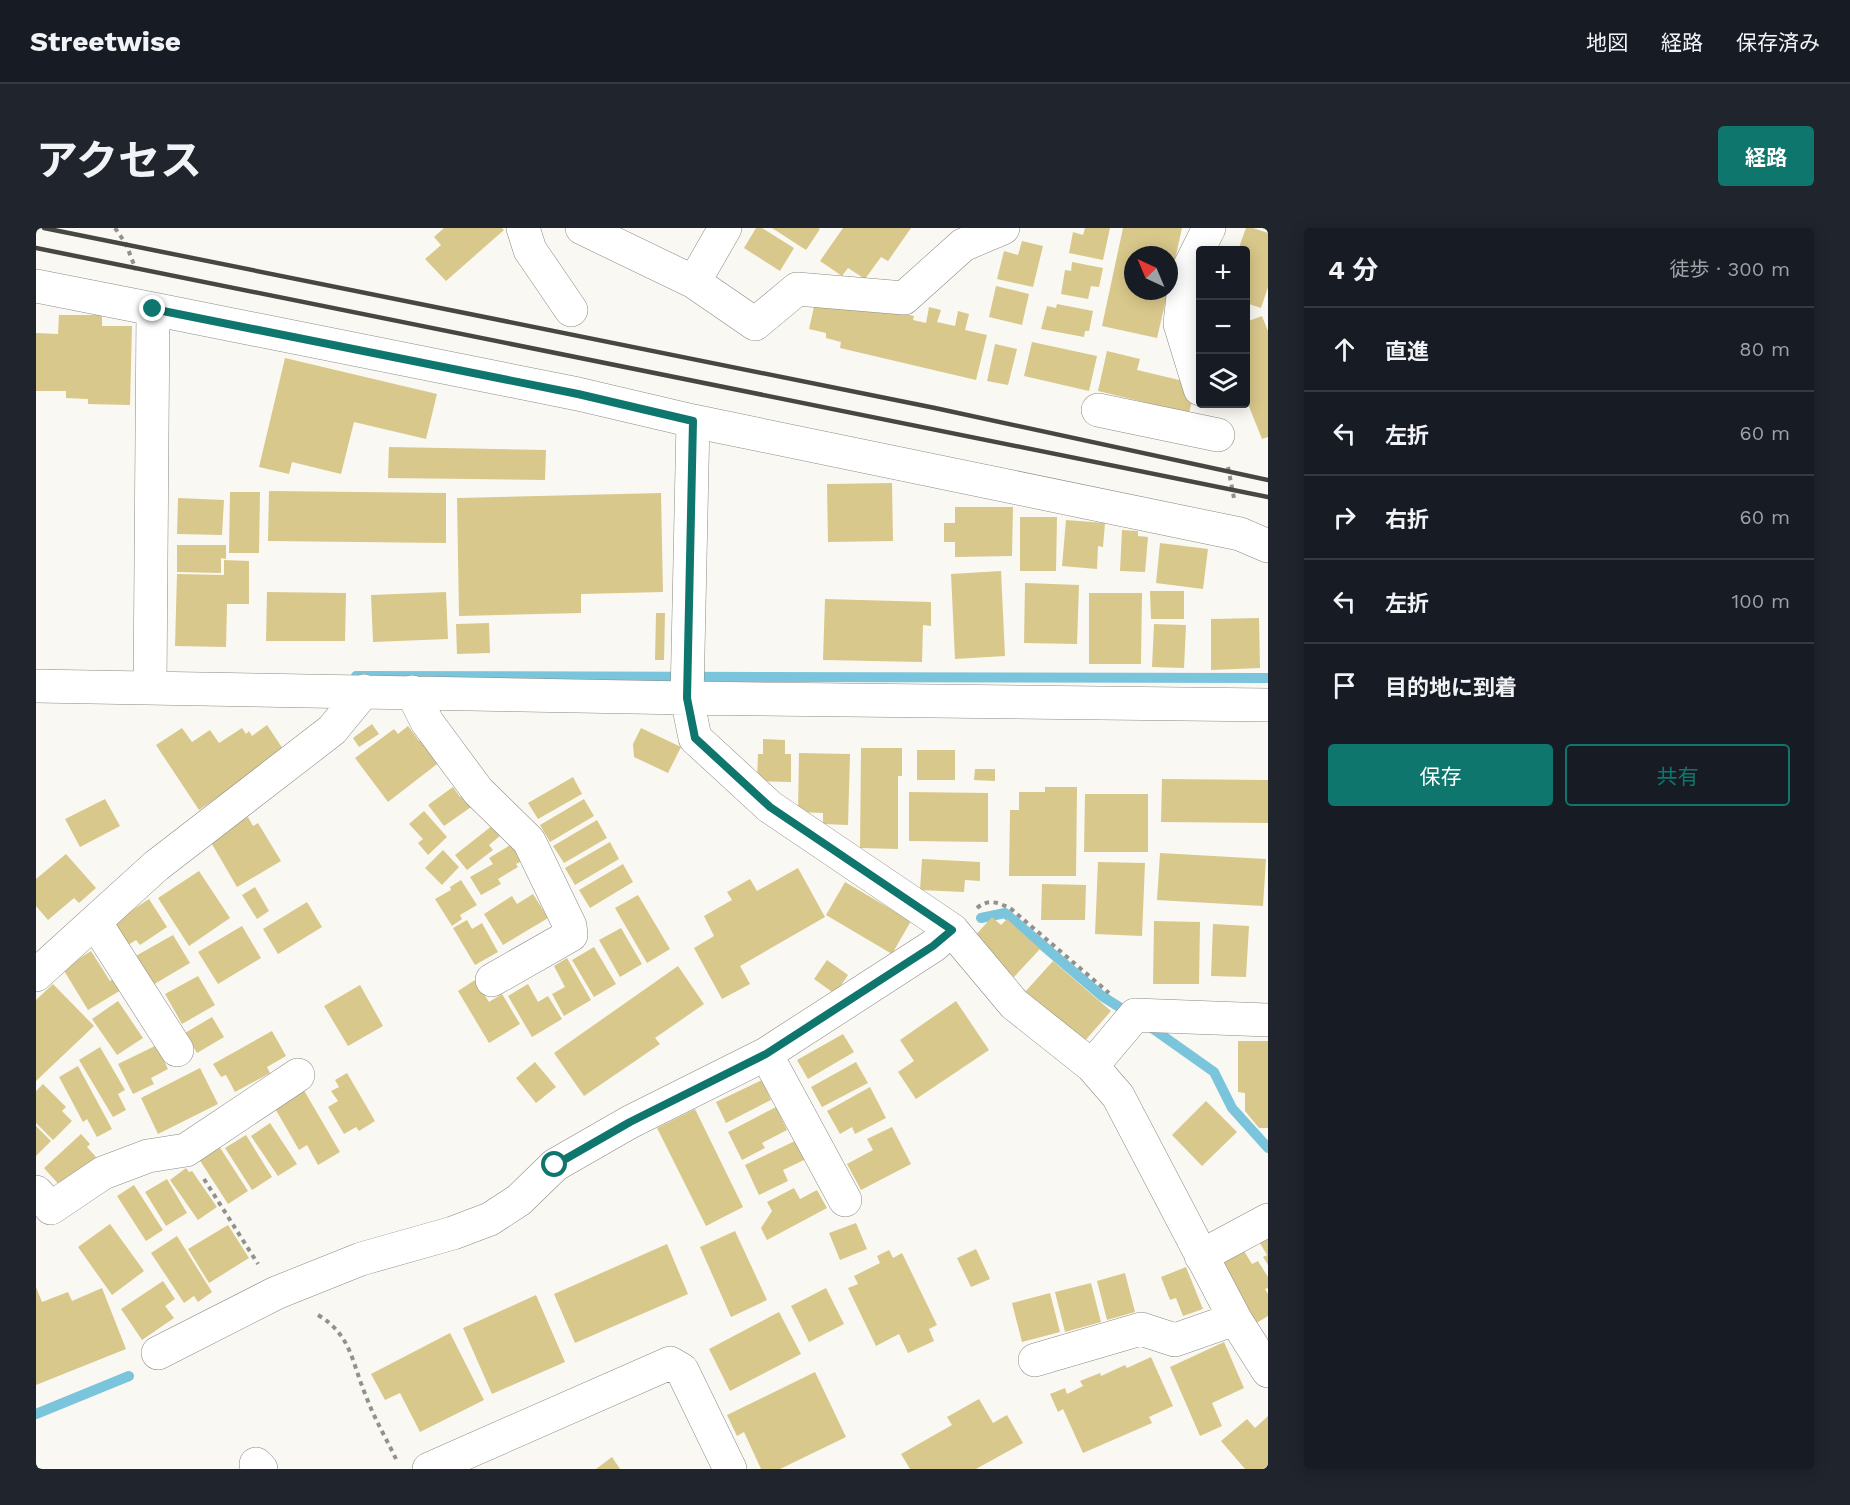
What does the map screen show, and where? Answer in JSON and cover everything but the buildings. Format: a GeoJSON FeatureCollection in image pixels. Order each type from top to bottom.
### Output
{"type":"FeatureCollection","features":[{"type":"Feature","properties":{"kind":"street"},"geometry":{"type":"LineString","coordinates":[[523,228],[530,250],[571,310]]}},
{"type":"Feature","properties":{"kind":"street"},"geometry":{"type":"LineString","coordinates":[[582,228],[694,282],[755,324],[796,289],[904,298],[963,245],[1003,228]]}},
{"type":"Feature","properties":{"kind":"street"},"geometry":{"type":"LineString","coordinates":[[694,282],[725,228]]}},
{"type":"Feature","properties":{"kind":"street"},"geometry":{"type":"LineString","coordinates":[[1196,376],[1180,324],[1185,276],[1209,228]]}},
{"type":"Feature","properties":{"kind":"street"},"geometry":{"type":"LineString","coordinates":[[36,286],[578,394],[693,421],[1254,540]]}},
{"type":"Feature","properties":{"kind":"street"},"geometry":{"type":"LineString","coordinates":[[150,688],[153,309]]}},
{"type":"Feature","properties":{"kind":"street"},"geometry":{"type":"LineString","coordinates":[[1208,408],[1218,435]]}},
{"type":"Feature","properties":{"kind":"street"},"geometry":{"type":"LineString","coordinates":[[1098,410],[1218,435]]}},
{"type":"Feature","properties":{"kind":"street"},"geometry":{"type":"LineString","coordinates":[[693,421],[687,698],[695,738],[770,807],[952,930],[1014,1004],[1092,1066],[1118,1096],[1235,1319],[1268,1371]]}},
{"type":"Feature","properties":{"kind":"street"},"geometry":{"type":"LineString","coordinates":[[36,686],[687,698],[1268,705]]}},
{"type":"Feature","properties":{"kind":"street"},"geometry":{"type":"LineString","coordinates":[[36,975],[156,866],[332,730],[364,691]]}},
{"type":"Feature","properties":{"kind":"street"},"geometry":{"type":"LineString","coordinates":[[412,692],[427,722],[478,791],[529,841],[570,926],[571,935],[492,980]]}},
{"type":"Feature","properties":{"kind":"street"},"geometry":{"type":"LineString","coordinates":[[95,922],[177,1050]]}},
{"type":"Feature","properties":{"kind":"street"},"geometry":{"type":"LineString","coordinates":[[158,1353],[276,1293],[361,1259],[453,1233],[490,1219],[519,1200],[555,1165],[630,1122],[766,1054],[933,946],[952,930]]}},
{"type":"Feature","properties":{"kind":"street"},"geometry":{"type":"LineString","coordinates":[[1092,1066],[1129,1022],[1268,1020]]}},
{"type":"Feature","properties":{"kind":"street"},"geometry":{"type":"LineString","coordinates":[[766,1054],[845,1200]]}},
{"type":"Feature","properties":{"kind":"street"},"geometry":{"type":"LineString","coordinates":[[41,1210],[103,1173],[147,1156],[186,1150],[298,1075]]}},
{"type":"Feature","properties":{"kind":"street"},"geometry":{"type":"LineString","coordinates":[[1201,1256],[1268,1220]]}},
{"type":"Feature","properties":{"kind":"street"},"geometry":{"type":"LineString","coordinates":[[1035,1360],[1141,1329],[1175,1340],[1235,1319]]}},
{"type":"Feature","properties":{"kind":"street"},"geometry":{"type":"LineString","coordinates":[[429,1469],[670,1363],[682,1370],[730,1469]]}},
{"type":"Feature","properties":{"kind":"path"},"geometry":{"type":"LineString","coordinates":[[1218,435],[1254,540]]}},
{"type":"Feature","properties":{"kind":"path"},"geometry":{"type":"LineString","coordinates":[[952,930],[981,904],[995,901],[1010,908],[1129,1022]]}},
{"type":"Feature","properties":{"kind":"path"},"geometry":{"type":"LineString","coordinates":[[186,1150],[276,1293],[290,1298],[326,1319],[341,1333],[358,1370],[365,1396],[401,1469]]}},
{"type":"Feature","properties":{"kind":"waterway"},"geometry":{"type":"LineString","coordinates":[[356,676],[1268,678]]}},
{"type":"Feature","properties":{"kind":"waterway"},"geometry":{"type":"LineString","coordinates":[[981,918],[1005,913],[1102,996],[1130,1014]]}},
{"type":"Feature","properties":{"kind":"waterway"},"geometry":{"type":"LineString","coordinates":[[1149,1026],[1214,1072],[1232,1108],[1268,1148]]}},
{"type":"Feature","properties":{"kind":"waterway"},"geometry":{"type":"LineString","coordinates":[[36,1414],[129,1376]]}},
{"type":"Feature","properties":{"kind":"railway"},"geometry":{"type":"LineString","coordinates":[[44,228],[935,408],[1268,480]]}},
{"type":"Feature","properties":{"kind":"railway"},"geometry":{"type":"LineString","coordinates":[[36,248],[1268,497]]}},
{"type":"Feature","properties":{"kind":"route"},"geometry":{"type":"LineString","coordinates":[[153,309],[578,394],[693,421],[687,698],[695,738],[770,807],[952,930],[933,946],[766,1054],[630,1122],[555,1165]]}}]}
